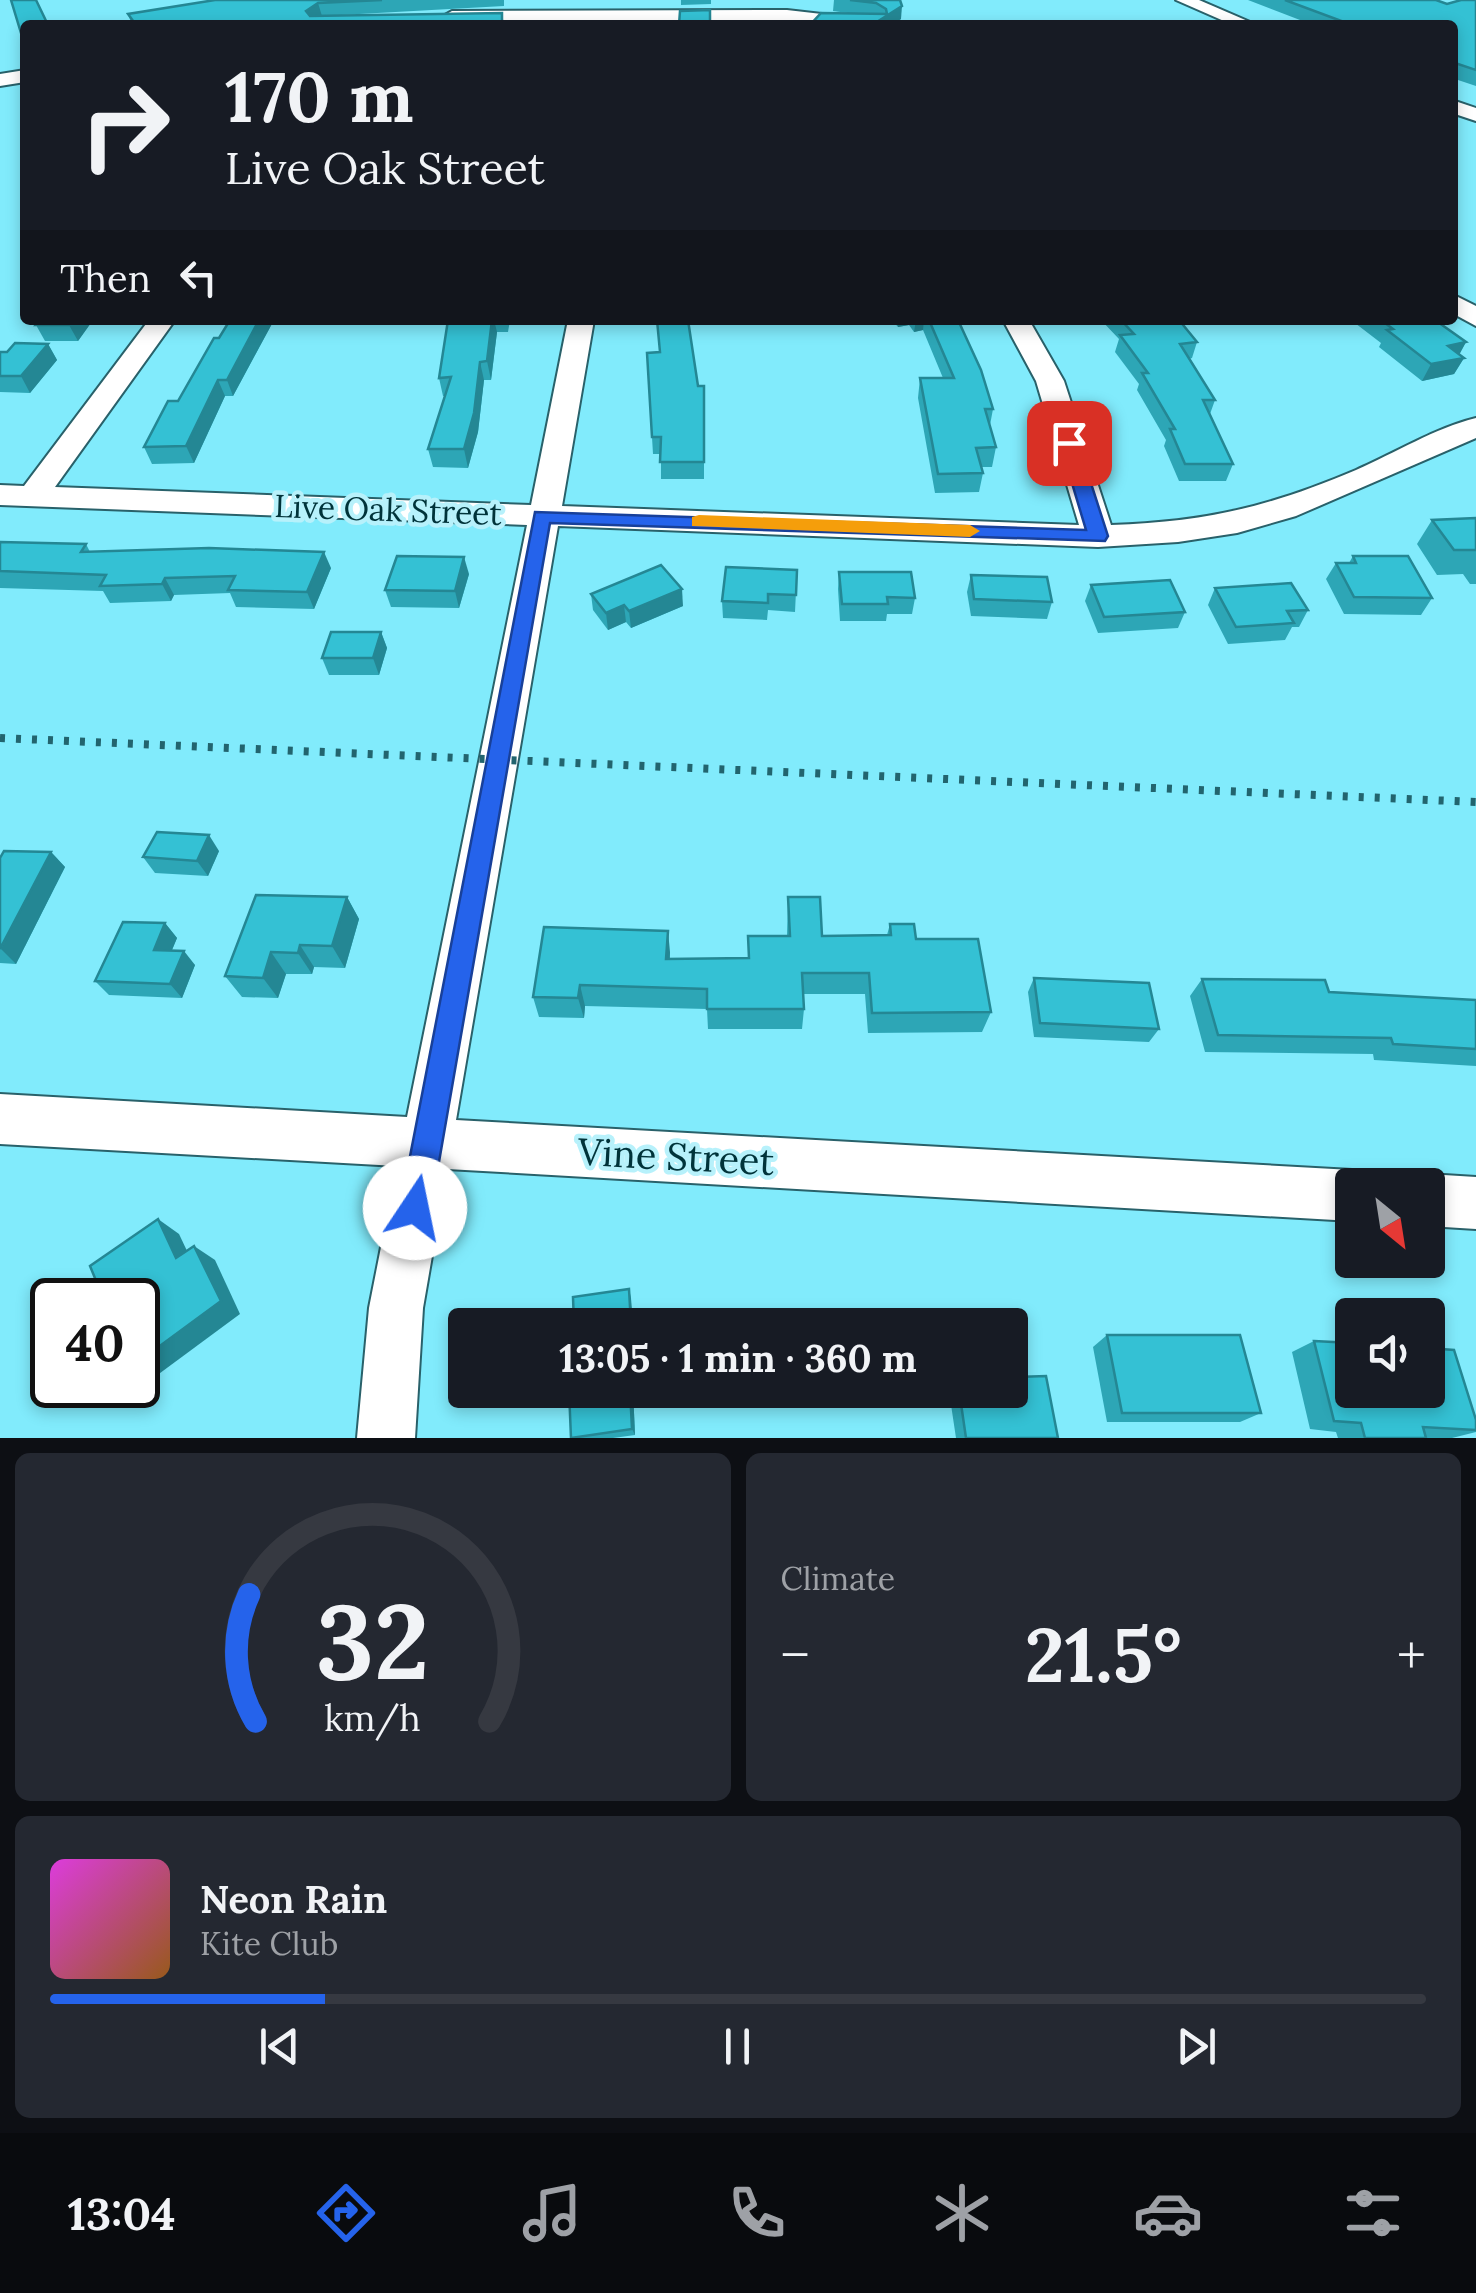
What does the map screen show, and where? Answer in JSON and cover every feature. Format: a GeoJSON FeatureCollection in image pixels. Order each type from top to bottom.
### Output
{"type":"FeatureCollection","features":[{"type":"Feature","properties":{"kind":"street"},"geometry":{"type":"LineString","coordinates":[[1184,0],[1235,20]]}},
{"type":"Feature","properties":{"kind":"street"},"geometry":{"type":"LineString","coordinates":[[442,16],[640,13],[787,15],[830,20]]}},
{"type":"Feature","properties":{"kind":"street"},"geometry":{"type":"LineString","coordinates":[[33,496],[158,325]]}},
{"type":"Feature","properties":{"kind":"street"},"geometry":{"type":"LineString","coordinates":[[386,1438],[396,1308],[579,325]]}},
{"type":"Feature","properties":{"kind":"street"},"geometry":{"type":"LineString","coordinates":[[1019,325],[1050,381],[1098,536]]}},
{"type":"Feature","properties":{"kind":"street","name":"Live Oak Street"},"geometry":{"type":"LineString","coordinates":[[0,495],[1098,536],[1177,533],[1254,519],[1344,487],[1476,427]]}},
{"type":"Feature","properties":{"kind":"street","name":"Vine Street"},"geometry":{"type":"LineString","coordinates":[[0,1119],[1335,1195]]}},
{"type":"Feature","properties":{"kind":"street"},"geometry":{"type":"LineString","coordinates":[[1445,1201],[1476,1203]]}},
{"type":"Feature","properties":{"kind":"building"},"geometry":{"type":"Polygon","coordinates":[[[11,0],[36,0],[46,20],[20,20],[20,30],[11,0]]]}},
{"type":"Feature","properties":{"kind":"building"},"geometry":{"type":"Polygon","coordinates":[[[215,0],[382,0],[318,3],[306,11],[310,16],[502,13],[502,20],[132,20],[128,14],[215,0]]]}},
{"type":"Feature","properties":{"kind":"building"},"geometry":{"type":"Polygon","coordinates":[[[850,0],[900,0],[902,6],[880,20],[815,20],[821,13],[887,14],[876,3],[850,0]]]}},
{"type":"Feature","properties":{"kind":"building"},"geometry":{"type":"Polygon","coordinates":[[[1285,0],[1436,0],[1447,4],[1476,0],[1476,70],[1458,64],[1458,20],[1339,20],[1285,0]]]}},
{"type":"Feature","properties":{"kind":"building"},"geometry":{"type":"Polygon","coordinates":[[[710,10],[710,20],[679,20],[680,11],[710,10]]]}},
{"type":"Feature","properties":{"kind":"building"},"geometry":{"type":"Polygon","coordinates":[[[227,325],[256,325],[227,380],[218,380],[186,446],[144,447],[168,401],[178,401],[214,338],[219,338],[227,325]]]}},
{"type":"Feature","properties":{"kind":"building"},"geometry":{"type":"Polygon","coordinates":[[[447,325],[491,325],[487,361],[480,362],[474,413],[464,449],[428,449],[451,377],[439,378],[447,325]]]}},
{"type":"Feature","properties":{"kind":"building"},"geometry":{"type":"Polygon","coordinates":[[[657,325],[689,325],[698,386],[704,386],[704,462],[660,462],[661,437],[652,437],[647,353],[660,352],[657,325]]]}},
{"type":"Feature","properties":{"kind":"building"},"geometry":{"type":"Polygon","coordinates":[[[931,325],[960,325],[981,370],[993,409],[985,409],[996,447],[976,448],[983,473],[938,474],[920,378],[954,378],[931,325]]]}},
{"type":"Feature","properties":{"kind":"building"},"geometry":{"type":"Polygon","coordinates":[[[1126,325],[1183,325],[1197,342],[1180,344],[1215,400],[1203,400],[1233,464],[1185,464],[1170,429],[1175,429],[1142,373],[1148,373],[1120,335],[1134,334],[1126,325]]]}},
{"type":"Feature","properties":{"kind":"building"},"geometry":{"type":"Polygon","coordinates":[[[1388,325],[1442,325],[1466,342],[1448,346],[1464,358],[1431,364],[1387,330],[1393,329],[1388,325]]]}},
{"type":"Feature","properties":{"kind":"building"},"geometry":{"type":"Polygon","coordinates":[[[15,343],[48,344],[21,376],[0,376],[0,352],[7,352],[15,343]]]}},
{"type":"Feature","properties":{"kind":"building"},"geometry":{"type":"Polygon","coordinates":[[[1476,518],[1476,550],[1454,550],[1432,520],[1476,518]]]}},
{"type":"Feature","properties":{"kind":"building"},"geometry":{"type":"Polygon","coordinates":[[[0,542],[86,544],[81,552],[209,548],[324,552],[307,592],[228,590],[235,576],[165,578],[162,584],[100,586],[106,575],[0,571],[0,542]]]}},
{"type":"Feature","properties":{"kind":"building"},"geometry":{"type":"Polygon","coordinates":[[[397,556],[464,557],[455,591],[385,590],[397,556]]]}},
{"type":"Feature","properties":{"kind":"building"},"geometry":{"type":"Polygon","coordinates":[[[1353,556],[1408,556],[1432,598],[1354,597],[1336,563],[1356,563],[1353,556]]]}},
{"type":"Feature","properties":{"kind":"building"},"geometry":{"type":"Polygon","coordinates":[[[661,565],[682,589],[629,611],[624,605],[606,613],[591,594],[661,565]]]}},
{"type":"Feature","properties":{"kind":"building"},"geometry":{"type":"Polygon","coordinates":[[[726,567],[797,570],[796,595],[768,594],[768,603],[722,601],[726,567]]]}},
{"type":"Feature","properties":{"kind":"building"},"geometry":{"type":"Polygon","coordinates":[[[839,572],[911,572],[915,598],[887,597],[888,604],[842,604],[839,572]]]}},
{"type":"Feature","properties":{"kind":"building"},"geometry":{"type":"Polygon","coordinates":[[[971,575],[1047,577],[1052,602],[974,599],[971,575]]]}},
{"type":"Feature","properties":{"kind":"building"},"geometry":{"type":"Polygon","coordinates":[[[1170,580],[1185,612],[1104,617],[1091,585],[1170,580]]]}},
{"type":"Feature","properties":{"kind":"building"},"geometry":{"type":"Polygon","coordinates":[[[1291,583],[1308,610],[1287,611],[1294,623],[1236,627],[1215,588],[1291,583]]]}},
{"type":"Feature","properties":{"kind":"building"},"geometry":{"type":"Polygon","coordinates":[[[331,632],[381,632],[373,658],[322,658],[331,632]]]}},
{"type":"Feature","properties":{"kind":"building"},"geometry":{"type":"Polygon","coordinates":[[[157,832],[209,835],[197,861],[143,857],[157,832]]]}},
{"type":"Feature","properties":{"kind":"building"},"geometry":{"type":"Polygon","coordinates":[[[4,851],[51,852],[0,949],[0,858],[4,851]]]}},
{"type":"Feature","properties":{"kind":"building"},"geometry":{"type":"Polygon","coordinates":[[[256,895],[347,897],[332,946],[300,945],[298,953],[271,952],[263,978],[225,976],[256,895]]]}},
{"type":"Feature","properties":{"kind":"building"},"geometry":{"type":"Polygon","coordinates":[[[788,897],[820,897],[822,936],[891,935],[890,924],[914,924],[916,939],[978,939],[991,1012],[872,1013],[869,973],[802,973],[804,1009],[707,1009],[707,989],[580,985],[578,998],[533,997],[544,927],[668,931],[666,959],[749,958],[748,936],[790,936],[788,897]]]}},
{"type":"Feature","properties":{"kind":"building"},"geometry":{"type":"Polygon","coordinates":[[[123,922],[165,923],[154,950],[184,951],[170,984],[95,981],[123,922]]]}},
{"type":"Feature","properties":{"kind":"building"},"geometry":{"type":"Polygon","coordinates":[[[1034,978],[1149,983],[1159,1029],[1040,1023],[1034,978]]]}},
{"type":"Feature","properties":{"kind":"building"},"geometry":{"type":"Polygon","coordinates":[[[1202,979],[1325,980],[1329,992],[1476,1000],[1476,1049],[1393,1044],[1391,1038],[1218,1035],[1202,979]]]}},
{"type":"Feature","properties":{"kind":"building"},"geometry":{"type":"Polygon","coordinates":[[[158,1219],[176,1258],[194,1246],[221,1301],[160,1346],[160,1278],[95,1278],[90,1266],[158,1219]]]}},
{"type":"Feature","properties":{"kind":"building"},"geometry":{"type":"Polygon","coordinates":[[[629,1289],[630,1308],[573,1308],[573,1297],[629,1289]]]}},
{"type":"Feature","properties":{"kind":"building"},"geometry":{"type":"Polygon","coordinates":[[[1107,1335],[1240,1335],[1261,1413],[1122,1413],[1107,1335]]]}},
{"type":"Feature","properties":{"kind":"building"},"geometry":{"type":"Polygon","coordinates":[[[1314,1341],[1335,1342],[1335,1408],[1445,1408],[1445,1349],[1454,1350],[1476,1430],[1423,1427],[1426,1438],[1365,1438],[1361,1423],[1334,1421],[1314,1341]]]}},
{"type":"Feature","properties":{"kind":"building"},"geometry":{"type":"Polygon","coordinates":[[[1046,1376],[1058,1438],[966,1438],[962,1408],[1028,1408],[1028,1377],[1046,1376]]]}},
{"type":"Feature","properties":{"kind":"building"},"geometry":{"type":"Polygon","coordinates":[[[570,1408],[631,1408],[632,1429],[571,1438],[570,1408]]]}},
{"type":"Feature","properties":{"kind":"railway"},"geometry":{"type":"LineString","coordinates":[[0,738],[1476,802]]}},
{"type":"Feature","properties":{"kind":"slow traffic"},"geometry":{"type":"LineString","coordinates":[[699,521],[970,531]]}},
{"type":"Feature","properties":{"kind":"route"},"geometry":{"type":"LineString","coordinates":[[415,1208],[542,516],[1098,536],[1069,443]]}}]}
